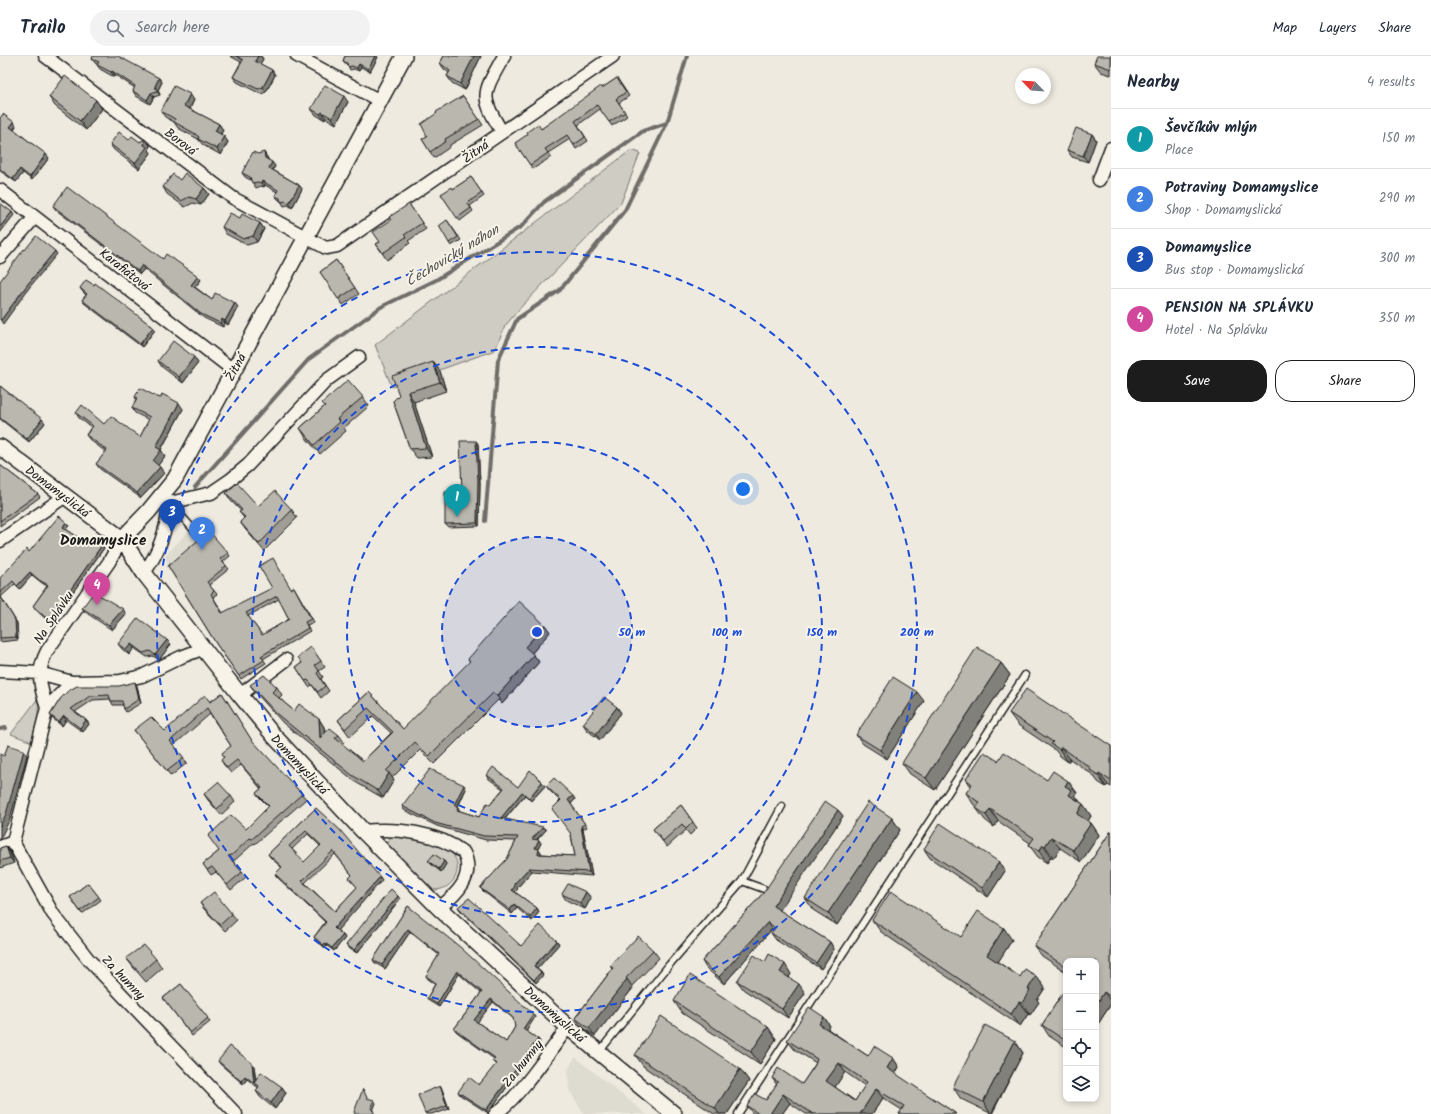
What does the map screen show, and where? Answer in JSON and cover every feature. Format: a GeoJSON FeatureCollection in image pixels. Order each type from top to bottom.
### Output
{"type":"FeatureCollection","features":[{"type":"Feature","properties":{"kind":"street","name":"Borová"},"geometry":{"type":"LineString","coordinates":[[46,56],[233,198],[307,238]]}},
{"type":"Feature","properties":{"kind":"street"},"geometry":{"type":"LineString","coordinates":[[297,56],[380,101]]}},
{"type":"Feature","properties":{"kind":"street","name":"Žitná"},"geometry":{"type":"LineString","coordinates":[[122,539],[166,499],[175,479],[233,370],[307,238],[404,56]]}},
{"type":"Feature","properties":{"kind":"street","name":"Žitná"},"geometry":{"type":"LineString","coordinates":[[502,132],[489,110],[486,98],[490,81],[504,56]]}},
{"type":"Feature","properties":{"kind":"street","name":"Žitná"},"geometry":{"type":"LineString","coordinates":[[307,238],[326,248],[337,246],[613,56]]}},
{"type":"Feature","properties":{"kind":"street"},"geometry":{"type":"LineString","coordinates":[[1099,180],[1111,148]]}},
{"type":"Feature","properties":{"kind":"street","name":"Karafiátová"},"geometry":{"type":"LineString","coordinates":[[0,190],[233,370]]}},
{"type":"Feature","properties":{"kind":"street"},"geometry":{"type":"LineString","coordinates":[[0,257],[35,217]]}},
{"type":"Feature","properties":{"kind":"street"},"geometry":{"type":"LineString","coordinates":[[144,573],[159,550],[166,528],[166,499],[211,492],[230,480],[248,465],[327,380],[359,357]]}},
{"type":"Feature","properties":{"kind":"street","name":"Domamyslická"},"geometry":{"type":"LineString","coordinates":[[0,447],[64,497],[122,539],[144,573],[202,649],[240,695],[274,736],[363,830],[440,908],[568,1027],[674,1114]]}},
{"type":"Feature","properties":{"kind":"street"},"geometry":{"type":"LineString","coordinates":[[0,541],[64,497]]}},
{"type":"Feature","properties":{"kind":"street","name":"Na Splávku"},"geometry":{"type":"LineString","coordinates":[[13,842],[47,708],[39,673],[41,661],[46,651],[122,539]]}},
{"type":"Feature","properties":{"kind":"street"},"geometry":{"type":"LineString","coordinates":[[0,671],[39,673],[72,682],[120,681],[142,676],[180,657],[202,649]]}},
{"type":"Feature","properties":{"kind":"street"},"geometry":{"type":"LineString","coordinates":[[240,695],[286,660]]}},
{"type":"Feature","properties":{"kind":"street","name":"Na Splávku"},"geometry":{"type":"LineString","coordinates":[[47,708],[72,682]]}},
{"type":"Feature","properties":{"kind":"street"},"geometry":{"type":"LineString","coordinates":[[363,830],[380,829],[417,834],[450,844],[464,853],[468,866],[466,880],[458,891],[440,908]]}},
{"type":"Feature","properties":{"kind":"street"},"geometry":{"type":"LineString","coordinates":[[0,847],[13,842]]}},
{"type":"Feature","properties":{"kind":"street","name":"Za humny"},"geometry":{"type":"LineString","coordinates":[[13,842],[53,914],[89,960],[236,1114]]}},
{"type":"Feature","properties":{"kind":"street","name":"Za humny"},"geometry":{"type":"LineString","coordinates":[[495,1114],[501,1110],[524,1084],[568,1027]]}},
{"type":"Feature","properties":{"kind":"lane"},"geometry":{"type":"LineString","coordinates":[[166,499],[200,537]]}},
{"type":"Feature","properties":{"kind":"lane"},"geometry":{"type":"LineString","coordinates":[[738,1114],[1025,676]]}},
{"type":"Feature","properties":{"kind":"lane"},"geometry":{"type":"LineString","coordinates":[[599,1052],[669,965],[742,881],[782,806]]}},
{"type":"Feature","properties":{"kind":"lane"},"geometry":{"type":"LineString","coordinates":[[742,881],[764,889]]}},
{"type":"Feature","properties":{"kind":"shaded area"},"geometry":{"type":"Polygon","coordinates":[[[631,150],[640,153],[621,203],[521,307],[505,326],[495,350],[392,387],[375,345],[631,150]]]}},
{"type":"Feature","properties":{"kind":"shaded area"},"geometry":{"type":"Polygon","coordinates":[[[198,521],[230,556],[220,565],[170,569],[165,556],[198,521]]]}},
{"type":"Feature","properties":{"kind":"shaded area"},"geometry":{"type":"Polygon","coordinates":[[[39,697],[37,725],[32,742],[11,734],[39,697]]]}},
{"type":"Feature","properties":{"kind":"shaded area"},"geometry":{"type":"Polygon","coordinates":[[[399,835],[434,842],[440,844],[451,852],[456,859],[457,866],[457,873],[454,880],[444,888],[437,890],[429,889],[387,844],[390,837],[399,835]]]}},
{"type":"Feature","properties":{"kind":"shaded area"},"geometry":{"type":"Polygon","coordinates":[[[575,1057],[646,1114],[584,1114],[569,1090],[568,1070],[575,1057]]]}},
{"type":"Feature","properties":{"kind":"building"},"geometry":{"type":"Polygon","coordinates":[[[93,56],[118,56],[159,78],[155,86],[157,91],[151,93],[147,100],[133,91],[135,86],[112,71],[111,72],[97,65],[99,62],[92,59],[93,56]]]}},
{"type":"Feature","properties":{"kind":"building"},"geometry":{"type":"Polygon","coordinates":[[[236,56],[258,56],[255,61],[272,70],[263,87],[258,89],[233,77],[243,60],[236,56]]]}},
{"type":"Feature","properties":{"kind":"building"},"geometry":{"type":"Polygon","coordinates":[[[345,56],[375,56],[368,69],[359,64],[357,68],[352,66],[348,67],[347,63],[343,61],[345,56]]]}},
{"type":"Feature","properties":{"kind":"building"},"geometry":{"type":"Polygon","coordinates":[[[444,56],[474,56],[460,84],[447,76],[450,71],[440,63],[444,56]]]}},
{"type":"Feature","properties":{"kind":"building"},"geometry":{"type":"Polygon","coordinates":[[[1097,56],[1111,56],[1111,69],[1094,63],[1097,56]]]}},
{"type":"Feature","properties":{"kind":"building"},"geometry":{"type":"Polygon","coordinates":[[[65,76],[96,100],[80,121],[49,97],[65,76]]]}},
{"type":"Feature","properties":{"kind":"building"},"geometry":{"type":"Polygon","coordinates":[[[617,78],[626,92],[616,99],[625,112],[609,122],[597,105],[575,121],[585,137],[574,145],[567,135],[545,149],[548,153],[530,165],[515,143],[528,134],[527,132],[538,124],[541,129],[601,86],[602,88],[617,78]]]}},
{"type":"Feature","properties":{"kind":"building"},"geometry":{"type":"Polygon","coordinates":[[[325,85],[344,96],[332,118],[322,112],[320,114],[311,109],[325,85]]]}},
{"type":"Feature","properties":{"kind":"building"},"geometry":{"type":"Polygon","coordinates":[[[174,86],[190,94],[184,106],[219,124],[215,131],[224,136],[217,149],[198,139],[199,137],[194,133],[174,122],[175,119],[161,111],[174,86]]]}},
{"type":"Feature","properties":{"kind":"building"},"geometry":{"type":"Polygon","coordinates":[[[463,96],[479,119],[445,139],[446,141],[430,152],[422,139],[427,136],[421,124],[437,113],[436,112],[463,96]]]}},
{"type":"Feature","properties":{"kind":"building"},"geometry":{"type":"Polygon","coordinates":[[[3,114],[14,122],[10,127],[46,154],[30,177],[20,169],[13,179],[0,169],[0,118],[3,114]]]}},
{"type":"Feature","properties":{"kind":"building"},"geometry":{"type":"Polygon","coordinates":[[[1076,128],[1092,134],[1083,156],[1067,150],[1076,128]]]}},
{"type":"Feature","properties":{"kind":"building"},"geometry":{"type":"Polygon","coordinates":[[[119,132],[129,140],[132,136],[140,142],[145,139],[144,145],[147,147],[135,163],[110,144],[119,132]]]}},
{"type":"Feature","properties":{"kind":"building"},"geometry":{"type":"Polygon","coordinates":[[[253,152],[258,154],[264,152],[265,158],[272,162],[269,168],[299,185],[289,203],[285,201],[281,202],[280,198],[275,196],[278,190],[262,181],[261,183],[252,183],[250,177],[242,173],[253,152]]]}},
{"type":"Feature","properties":{"kind":"building"},"geometry":{"type":"Polygon","coordinates":[[[185,173],[204,188],[196,199],[189,197],[181,201],[163,187],[173,174],[180,180],[185,173]]]}},
{"type":"Feature","properties":{"kind":"building"},"geometry":{"type":"Polygon","coordinates":[[[471,177],[482,193],[467,203],[471,208],[457,218],[441,194],[452,187],[453,189],[471,177]]]}},
{"type":"Feature","properties":{"kind":"building"},"geometry":{"type":"Polygon","coordinates":[[[67,187],[163,259],[166,254],[198,276],[191,285],[212,300],[215,293],[235,303],[225,321],[222,319],[220,323],[201,314],[142,265],[138,271],[53,206],[67,187]]]}},
{"type":"Feature","properties":{"kind":"building"},"geometry":{"type":"Polygon","coordinates":[[[0,203],[12,212],[0,227],[0,203]]]}},
{"type":"Feature","properties":{"kind":"building"},"geometry":{"type":"Polygon","coordinates":[[[409,204],[422,223],[404,235],[406,237],[383,253],[376,244],[380,242],[373,232],[391,220],[389,217],[409,204]]]}},
{"type":"Feature","properties":{"kind":"building"},"geometry":{"type":"Polygon","coordinates":[[[230,213],[240,218],[242,214],[260,223],[253,236],[243,239],[222,227],[230,213]]]}},
{"type":"Feature","properties":{"kind":"building"},"geometry":{"type":"Polygon","coordinates":[[[447,220],[458,237],[449,243],[439,226],[447,220]]]}},
{"type":"Feature","properties":{"kind":"building"},"geometry":{"type":"Polygon","coordinates":[[[36,236],[55,251],[0,320],[0,281],[24,249],[25,250],[36,236]]]}},
{"type":"Feature","properties":{"kind":"building"},"geometry":{"type":"Polygon","coordinates":[[[336,260],[355,288],[338,299],[320,272],[336,260]]]}},
{"type":"Feature","properties":{"kind":"building"},"geometry":{"type":"Polygon","coordinates":[[[86,280],[94,285],[95,283],[153,327],[140,344],[82,300],[87,294],[80,288],[86,280]]]}},
{"type":"Feature","properties":{"kind":"building"},"geometry":{"type":"Polygon","coordinates":[[[173,341],[194,357],[179,377],[158,361],[173,341]]]}},
{"type":"Feature","properties":{"kind":"building"},"geometry":{"type":"Polygon","coordinates":[[[433,362],[440,382],[408,392],[426,448],[410,449],[393,401],[399,395],[392,376],[433,362]]]}},
{"type":"Feature","properties":{"kind":"building"},"geometry":{"type":"Polygon","coordinates":[[[348,380],[363,397],[337,419],[340,422],[314,445],[300,428],[325,406],[322,403],[348,380]]]}},
{"type":"Feature","properties":{"kind":"building"},"geometry":{"type":"Polygon","coordinates":[[[0,386],[42,419],[27,439],[0,418],[0,386]]]}},
{"type":"Feature","properties":{"kind":"building"},"geometry":{"type":"Polygon","coordinates":[[[140,388],[157,397],[161,398],[162,394],[179,403],[156,447],[161,450],[153,461],[160,467],[137,493],[96,464],[107,450],[86,435],[93,426],[76,413],[82,405],[104,424],[111,416],[140,437],[150,417],[132,408],[137,398],[135,397],[140,388]]]}},
{"type":"Feature","properties":{"kind":"building"},"geometry":{"type":"Polygon","coordinates":[[[460,441],[476,441],[478,481],[477,523],[445,524],[445,492],[462,491],[460,441]]]}},
{"type":"Feature","properties":{"kind":"building"},"geometry":{"type":"Polygon","coordinates":[[[0,465],[38,494],[0,521],[0,465]]]}},
{"type":"Feature","properties":{"kind":"building"},"geometry":{"type":"Polygon","coordinates":[[[237,483],[258,506],[275,491],[292,510],[259,544],[240,522],[245,517],[239,512],[242,510],[226,493],[237,483]]]}},
{"type":"Feature","properties":{"kind":"building"},"geometry":{"type":"Polygon","coordinates":[[[59,516],[66,522],[63,527],[89,545],[92,540],[102,545],[52,616],[45,617],[33,606],[48,585],[39,580],[30,572],[17,586],[13,581],[0,593],[0,578],[27,549],[29,552],[59,516]]]}},
{"type":"Feature","properties":{"kind":"building"},"geometry":{"type":"Polygon","coordinates":[[[209,531],[228,553],[220,559],[226,566],[207,582],[214,591],[211,594],[222,613],[272,588],[259,566],[273,558],[291,589],[294,587],[311,619],[305,622],[308,628],[261,656],[264,660],[239,676],[217,645],[168,566],[209,531]],[[277,596],[246,613],[262,635],[289,619],[277,596]]]}},
{"type":"Feature","properties":{"kind":"building"},"geometry":{"type":"Polygon","coordinates":[[[94,592],[123,609],[109,625],[82,608],[94,592]]]}},
{"type":"Feature","properties":{"kind":"building"},"geometry":{"type":"Polygon","coordinates":[[[0,596],[15,620],[16,637],[0,638],[0,596]]]}},
{"type":"Feature","properties":{"kind":"building"},"geometry":{"type":"Polygon","coordinates":[[[519,601],[545,625],[525,647],[534,655],[497,696],[493,693],[429,756],[415,742],[386,771],[389,773],[378,791],[352,775],[278,715],[250,685],[264,675],[277,687],[272,692],[294,711],[299,704],[319,719],[320,738],[330,728],[339,735],[335,738],[363,761],[393,732],[368,708],[345,729],[338,720],[369,692],[403,729],[470,661],[468,659],[519,601]]]}},
{"type":"Feature","properties":{"kind":"building"},"geometry":{"type":"Polygon","coordinates":[[[138,618],[167,640],[155,655],[150,651],[143,653],[131,644],[126,650],[118,644],[138,618]]]}},
{"type":"Feature","properties":{"kind":"building"},"geometry":{"type":"Polygon","coordinates":[[[311,647],[321,661],[315,665],[319,671],[317,673],[325,686],[318,692],[308,680],[305,681],[296,667],[302,663],[298,657],[311,647]]]}},
{"type":"Feature","properties":{"kind":"building"},"geometry":{"type":"Polygon","coordinates":[[[977,647],[1001,663],[926,778],[902,763],[977,647]]]}},
{"type":"Feature","properties":{"kind":"building"},"geometry":{"type":"Polygon","coordinates":[[[893,677],[917,692],[880,750],[856,735],[893,677]]]}},
{"type":"Feature","properties":{"kind":"building"},"geometry":{"type":"Polygon","coordinates":[[[135,682],[139,699],[124,709],[122,701],[111,701],[109,695],[90,696],[71,709],[86,720],[80,728],[64,716],[59,722],[50,715],[61,698],[68,691],[77,686],[119,686],[135,682]]]}},
{"type":"Feature","properties":{"kind":"building"},"geometry":{"type":"Polygon","coordinates":[[[1026,689],[1111,746],[1111,781],[1099,773],[1098,775],[1090,770],[1091,768],[1061,747],[1060,750],[1051,744],[1053,742],[1009,713],[1026,689]]]}},
{"type":"Feature","properties":{"kind":"building"},"geometry":{"type":"Polygon","coordinates":[[[222,693],[251,739],[302,794],[252,839],[250,838],[232,855],[228,856],[242,872],[227,885],[212,867],[207,870],[203,864],[219,851],[208,836],[231,815],[246,829],[269,806],[256,793],[262,788],[237,760],[227,768],[221,760],[224,757],[222,753],[231,746],[207,708],[170,741],[184,758],[167,771],[134,730],[151,717],[165,731],[205,695],[210,702],[222,693]]]}},
{"type":"Feature","properties":{"kind":"building"},"geometry":{"type":"Polygon","coordinates":[[[604,697],[617,707],[596,734],[583,724],[604,697]]]}},
{"type":"Feature","properties":{"kind":"building"},"geometry":{"type":"Polygon","coordinates":[[[8,745],[24,750],[6,814],[0,826],[0,754],[4,756],[8,745]]]}},
{"type":"Feature","properties":{"kind":"building"},"geometry":{"type":"Polygon","coordinates":[[[984,752],[998,761],[1004,752],[1047,780],[1053,771],[1068,781],[1065,786],[1072,790],[1069,795],[1083,804],[1077,814],[1091,823],[1073,850],[1051,837],[1045,846],[1043,845],[1039,851],[1029,845],[1034,838],[990,809],[986,815],[976,808],[980,803],[966,793],[972,784],[966,779],[984,752]]]}},
{"type":"Feature","properties":{"kind":"building"},"geometry":{"type":"Polygon","coordinates":[[[493,767],[518,787],[530,770],[542,782],[529,798],[522,792],[501,818],[543,827],[532,839],[539,840],[535,848],[539,849],[538,854],[575,856],[571,834],[552,809],[561,800],[546,786],[554,778],[573,796],[568,800],[585,824],[581,826],[589,872],[529,868],[514,884],[515,886],[512,890],[537,908],[530,917],[514,904],[510,910],[480,888],[507,859],[518,837],[484,836],[435,823],[402,806],[430,769],[464,785],[454,805],[458,807],[457,810],[479,817],[487,803],[490,805],[504,788],[487,775],[493,767]]]}},
{"type":"Feature","properties":{"kind":"building"},"geometry":{"type":"Polygon","coordinates":[[[218,782],[231,796],[217,809],[204,794],[218,782]]]}},
{"type":"Feature","properties":{"kind":"building"},"geometry":{"type":"Polygon","coordinates":[[[825,801],[838,810],[773,906],[830,942],[816,963],[771,933],[775,928],[768,922],[719,977],[702,961],[764,892],[825,801]]]}},
{"type":"Feature","properties":{"kind":"building"},"geometry":{"type":"Polygon","coordinates":[[[868,802],[892,818],[828,913],[805,898],[868,802]]]}},
{"type":"Feature","properties":{"kind":"building"},"geometry":{"type":"Polygon","coordinates":[[[681,805],[693,822],[686,829],[682,824],[663,841],[653,829],[681,805]]]}},
{"type":"Feature","properties":{"kind":"building"},"geometry":{"type":"Polygon","coordinates":[[[316,808],[339,829],[380,877],[334,928],[343,935],[332,948],[325,943],[323,945],[314,937],[326,922],[275,874],[282,867],[268,854],[316,808]],[[306,831],[289,846],[304,862],[321,845],[306,831]],[[333,851],[302,881],[335,911],[357,887],[349,878],[352,875],[333,851]]]}},
{"type":"Feature","properties":{"kind":"building"},"geometry":{"type":"Polygon","coordinates":[[[940,823],[999,862],[982,888],[924,849],[940,823]]]}},
{"type":"Feature","properties":{"kind":"building"},"geometry":{"type":"Polygon","coordinates":[[[1111,831],[1111,997],[1104,992],[1099,1000],[1099,958],[1063,958],[1063,965],[1034,946],[1111,831]]]}},
{"type":"Feature","properties":{"kind":"building"},"geometry":{"type":"Polygon","coordinates":[[[6,846],[10,858],[0,861],[0,848],[6,846]]]}},
{"type":"Feature","properties":{"kind":"building"},"geometry":{"type":"Polygon","coordinates":[[[434,854],[444,861],[439,869],[428,861],[434,854]]]}},
{"type":"Feature","properties":{"kind":"building"},"geometry":{"type":"Polygon","coordinates":[[[88,883],[99,897],[80,911],[70,897],[88,883]]]}},
{"type":"Feature","properties":{"kind":"building"},"geometry":{"type":"Polygon","coordinates":[[[568,884],[586,892],[580,903],[562,894],[568,884]]]}},
{"type":"Feature","properties":{"kind":"building"},"geometry":{"type":"Polygon","coordinates":[[[391,889],[398,896],[354,950],[346,945],[391,889]]]}},
{"type":"Feature","properties":{"kind":"building"},"geometry":{"type":"Polygon","coordinates":[[[891,891],[961,937],[978,911],[1004,928],[987,955],[1020,977],[1025,969],[1036,976],[1022,1003],[1019,1002],[1011,1014],[872,920],[891,891]]]}},
{"type":"Feature","properties":{"kind":"building"},"geometry":{"type":"Polygon","coordinates":[[[214,892],[232,914],[220,925],[200,903],[214,892]]]}},
{"type":"Feature","properties":{"kind":"building"},"geometry":{"type":"Polygon","coordinates":[[[469,898],[521,946],[540,925],[557,941],[534,966],[541,972],[534,980],[458,907],[469,898]]]}},
{"type":"Feature","properties":{"kind":"building"},"geometry":{"type":"Polygon","coordinates":[[[408,906],[460,947],[533,1014],[523,1029],[538,1039],[486,1110],[458,1092],[469,1077],[479,1085],[496,1064],[492,1061],[495,1058],[454,1029],[482,992],[457,971],[437,1004],[427,998],[436,983],[426,976],[439,954],[408,929],[382,965],[373,960],[408,906]],[[491,999],[474,1020],[506,1042],[515,1027],[513,1018],[491,999]]]}},
{"type":"Feature","properties":{"kind":"building"},"geometry":{"type":"Polygon","coordinates":[[[638,936],[653,950],[626,978],[627,979],[589,1028],[575,1018],[613,968],[610,966],[638,936]]]}},
{"type":"Feature","properties":{"kind":"building"},"geometry":{"type":"Polygon","coordinates":[[[144,945],[156,959],[140,973],[126,958],[144,945]]]}},
{"type":"Feature","properties":{"kind":"building"},"geometry":{"type":"Polygon","coordinates":[[[769,954],[785,964],[780,972],[799,984],[782,1009],[737,981],[754,955],[765,962],[769,954]]]}},
{"type":"Feature","properties":{"kind":"building"},"geometry":{"type":"Polygon","coordinates":[[[690,975],[768,1027],[751,1052],[674,1001],[690,975]]]}},
{"type":"Feature","properties":{"kind":"building"},"geometry":{"type":"Polygon","coordinates":[[[181,984],[208,1018],[190,1033],[163,998],[181,984]]]}},
{"type":"Feature","properties":{"kind":"building"},"geometry":{"type":"Polygon","coordinates":[[[1063,993],[1063,1039],[1042,1025],[1063,993]]]}},
{"type":"Feature","properties":{"kind":"building"},"geometry":{"type":"Polygon","coordinates":[[[809,1007],[824,1017],[819,1024],[868,1056],[874,1046],[893,1058],[887,1068],[955,1113],[899,1114],[904,1106],[876,1089],[860,1114],[813,1114],[783,1094],[770,1114],[759,1114],[747,1106],[755,1094],[766,1100],[778,1082],[772,1078],[778,1068],[802,1084],[815,1065],[817,1059],[787,1040],[809,1007]],[[839,1063],[826,1081],[855,1101],[867,1082],[839,1063]]]}},
{"type":"Feature","properties":{"kind":"building"},"geometry":{"type":"Polygon","coordinates":[[[661,1016],[740,1069],[715,1108],[635,1055],[661,1016]]]}},
{"type":"Feature","properties":{"kind":"building"},"geometry":{"type":"Polygon","coordinates":[[[985,1025],[1015,1041],[983,1102],[953,1087],[985,1025]]]}},
{"type":"Feature","properties":{"kind":"building"},"geometry":{"type":"Polygon","coordinates":[[[230,1046],[252,1063],[254,1083],[245,1076],[241,1081],[218,1061],[230,1046]]]}},
{"type":"Feature","properties":{"kind":"building"},"geometry":{"type":"Polygon","coordinates":[[[261,1072],[282,1087],[271,1103],[256,1091],[259,1086],[254,1082],[261,1072]]]}},
{"type":"Feature","properties":{"kind":"building"},"geometry":{"type":"Polygon","coordinates":[[[440,1086],[447,1106],[425,1113],[418,1095],[440,1086]]]}},
{"type":"Feature","properties":{"kind":"building"},"geometry":{"type":"Polygon","coordinates":[[[363,1089],[367,1098],[374,1100],[371,1108],[375,1114],[355,1114],[354,1112],[363,1089]]]}},
{"type":"Feature","properties":{"kind":"waterway","name":"Čechovický náhon"},"geometry":{"type":"LineString","coordinates":[[195,487],[309,359],[381,307],[436,280],[522,226],[544,202],[643,131],[667,123],[687,56]]}},
{"type":"Feature","properties":{"kind":"waterway"},"geometry":{"type":"LineString","coordinates":[[485,521],[498,360],[517,319],[560,290],[625,210],[667,123]]}},
{"type":"Feature","properties":{"kind":"waterway","name":"Čechovický náhon"},"geometry":{"type":"LineString","coordinates":[[0,729],[6,728]]}},
{"type":"Feature","properties":{"kind":"place","name":"Ševčíkův mlýn"},"geometry":{"type":"Point","coordinates":[457,517]}},
{"type":"Feature","properties":{"kind":"place","name":"Domamyslice"},"geometry":{"type":"Point","coordinates":[172,532]}},
{"type":"Feature","properties":{"kind":"place","name":"Potraviny Domamyslice"},"geometry":{"type":"Point","coordinates":[202,550]}},
{"type":"Feature","properties":{"kind":"place","name":"PENSION NA SPLÁVKU"},"geometry":{"type":"Point","coordinates":[97,605]}},
{"type":"Feature","properties":{"kind":"district","name":"Domamyslice"},"geometry":{"type":"Point","coordinates":[103,540]}}]}
